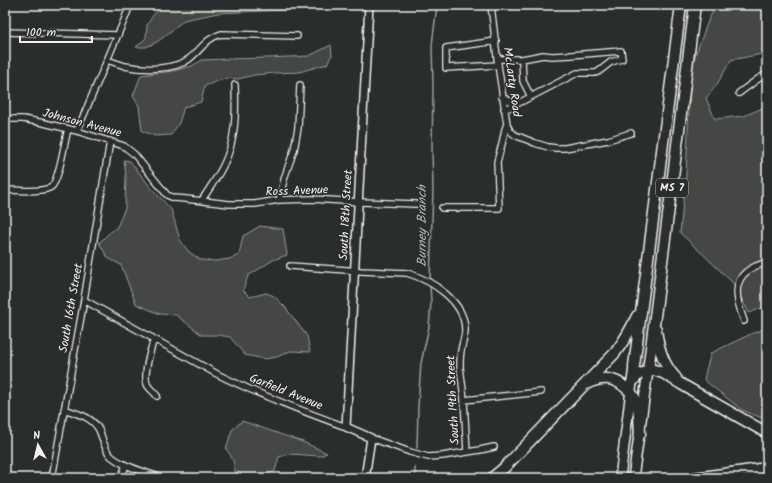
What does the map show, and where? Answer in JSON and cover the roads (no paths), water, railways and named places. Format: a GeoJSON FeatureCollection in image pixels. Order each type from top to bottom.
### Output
{"type":"FeatureCollection","features":[{"type":"Feature","properties":{"kind":"highway","name":"MS 7"},"geometry":{"type":"LineString","coordinates":[[620,474],[680,5]]}},
{"type":"Feature","properties":{"kind":"highway","name":"MS 7"},"geometry":{"type":"LineString","coordinates":[[633,478],[690,53],[695,5]]}},
{"type":"Feature","properties":{"kind":"highway"},"geometry":{"type":"LineString","coordinates":[[690,53],[702,5]]}},
{"type":"Feature","properties":{"kind":"highway"},"geometry":{"type":"LineString","coordinates":[[492,478],[615,353],[632,327],[638,314],[644,284]]}},
{"type":"Feature","properties":{"kind":"highway"},"geometry":{"type":"LineString","coordinates":[[655,314],[663,359],[674,376],[682,384]]}},
{"type":"Feature","properties":{"kind":"highway"},"geometry":{"type":"LineString","coordinates":[[640,434],[638,407],[632,387],[639,374],[654,370],[682,384],[767,433]]}},
{"type":"Feature","properties":{"kind":"highway"},"geometry":{"type":"LineString","coordinates":[[584,384],[594,380],[610,379],[632,387]]}},
{"type":"Feature","properties":{"kind":"highway"},"geometry":{"type":"LineString","coordinates":[[694,478],[767,468]]}},
{"type":"Feature","properties":{"kind":"street"},"geometry":{"type":"LineString","coordinates":[[77,131],[130,5]]}},
{"type":"Feature","properties":{"kind":"street","name":"South 18th Street"},"geometry":{"type":"LineString","coordinates":[[346,427],[369,5]]}},
{"type":"Feature","properties":{"kind":"street","name":"McLarty Road"},"geometry":{"type":"LineString","coordinates":[[491,5],[502,97],[507,124],[510,131],[515,135],[535,143],[556,148],[565,148],[608,140],[631,133]]}},
{"type":"Feature","properties":{"kind":"street"},"geometry":{"type":"LineString","coordinates":[[5,32],[118,35]]}},
{"type":"Feature","properties":{"kind":"street"},"geometry":{"type":"LineString","coordinates":[[108,60],[126,66],[141,68],[172,66],[187,60],[208,40],[221,34],[297,36]]}},
{"type":"Feature","properties":{"kind":"street"},"geometry":{"type":"LineString","coordinates":[[496,41],[446,48],[446,68],[543,55],[552,56],[621,51],[622,59],[611,62],[598,72],[577,73],[511,107],[504,109]]}},
{"type":"Feature","properties":{"kind":"street"},"geometry":{"type":"LineString","coordinates":[[522,59],[523,81],[531,97]]}},
{"type":"Feature","properties":{"kind":"street"},"geometry":{"type":"LineString","coordinates":[[739,93],[767,74]]}},
{"type":"Feature","properties":{"kind":"street"},"geometry":{"type":"LineString","coordinates":[[202,200],[223,166],[229,149],[235,127],[235,85]]}},
{"type":"Feature","properties":{"kind":"street"},"geometry":{"type":"LineString","coordinates":[[279,200],[294,150],[298,128],[300,85]]}},
{"type":"Feature","properties":{"kind":"street"},"geometry":{"type":"LineString","coordinates":[[502,97],[517,103]]}},
{"type":"Feature","properties":{"kind":"street","name":"Johnson Avenue"},"geometry":{"type":"LineString","coordinates":[[5,119],[28,120],[68,128],[124,146],[134,154],[167,194],[174,198],[202,200]]}},
{"type":"Feature","properties":{"kind":"street"},"geometry":{"type":"LineString","coordinates":[[442,208],[499,208],[497,162],[504,129],[507,124]]}},
{"type":"Feature","properties":{"kind":"street"},"geometry":{"type":"LineString","coordinates":[[5,190],[41,190],[52,186],[58,172],[68,128]]}},
{"type":"Feature","properties":{"kind":"street","name":"South 16th Street"},"geometry":{"type":"LineString","coordinates":[[52,478],[84,300],[110,141]]}},
{"type":"Feature","properties":{"kind":"street","name":"Ross Avenue"},"geometry":{"type":"LineString","coordinates":[[202,200],[229,204],[255,204],[279,200],[312,199],[416,204]]}},
{"type":"Feature","properties":{"kind":"street"},"geometry":{"type":"LineString","coordinates":[[744,321],[740,311],[737,292],[738,284],[744,274],[752,268],[767,262]]}},
{"type":"Feature","properties":{"kind":"street"},"geometry":{"type":"LineString","coordinates":[[290,266],[354,270]]}},
{"type":"Feature","properties":{"kind":"street","name":"South 19th Street"},"geometry":{"type":"LineString","coordinates":[[354,270],[407,272],[435,285],[457,306],[463,318],[465,329],[460,365],[467,452]]}},
{"type":"Feature","properties":{"kind":"street","name":"Garfield Avenue"},"geometry":{"type":"LineString","coordinates":[[84,300],[238,385],[410,452],[428,457],[494,447]]}},
{"type":"Feature","properties":{"kind":"street"},"geometry":{"type":"LineString","coordinates":[[154,338],[147,362],[146,381],[148,386],[157,396]]}},
{"type":"Feature","properties":{"kind":"street"},"geometry":{"type":"LineString","coordinates":[[464,400],[541,392]]}},
{"type":"Feature","properties":{"kind":"street"},"geometry":{"type":"LineString","coordinates":[[64,409],[87,417],[96,424],[104,447],[110,455],[126,465],[161,478]]}},
{"type":"Feature","properties":{"kind":"street"},"geometry":{"type":"LineString","coordinates":[[365,478],[371,438]]}},
{"type":"Feature","properties":{"kind":"street"},"geometry":{"type":"LineString","coordinates":[[121,478],[126,465]]}},
{"type":"Feature","properties":{"kind":"waterway","name":"Burney Branch"},"geometry":{"type":"LineString","coordinates":[[430,281],[433,190],[432,45],[437,5]]}},
{"type":"Feature","properties":{"kind":"waterway","name":"Burney Branch"},"geometry":{"type":"LineString","coordinates":[[417,448],[421,363],[429,327],[431,302],[430,284]]}},
{"type":"Feature","properties":{"kind":"waterway","name":"Burney Branch"},"geometry":{"type":"LineString","coordinates":[[415,467],[415,478]]}}]}
